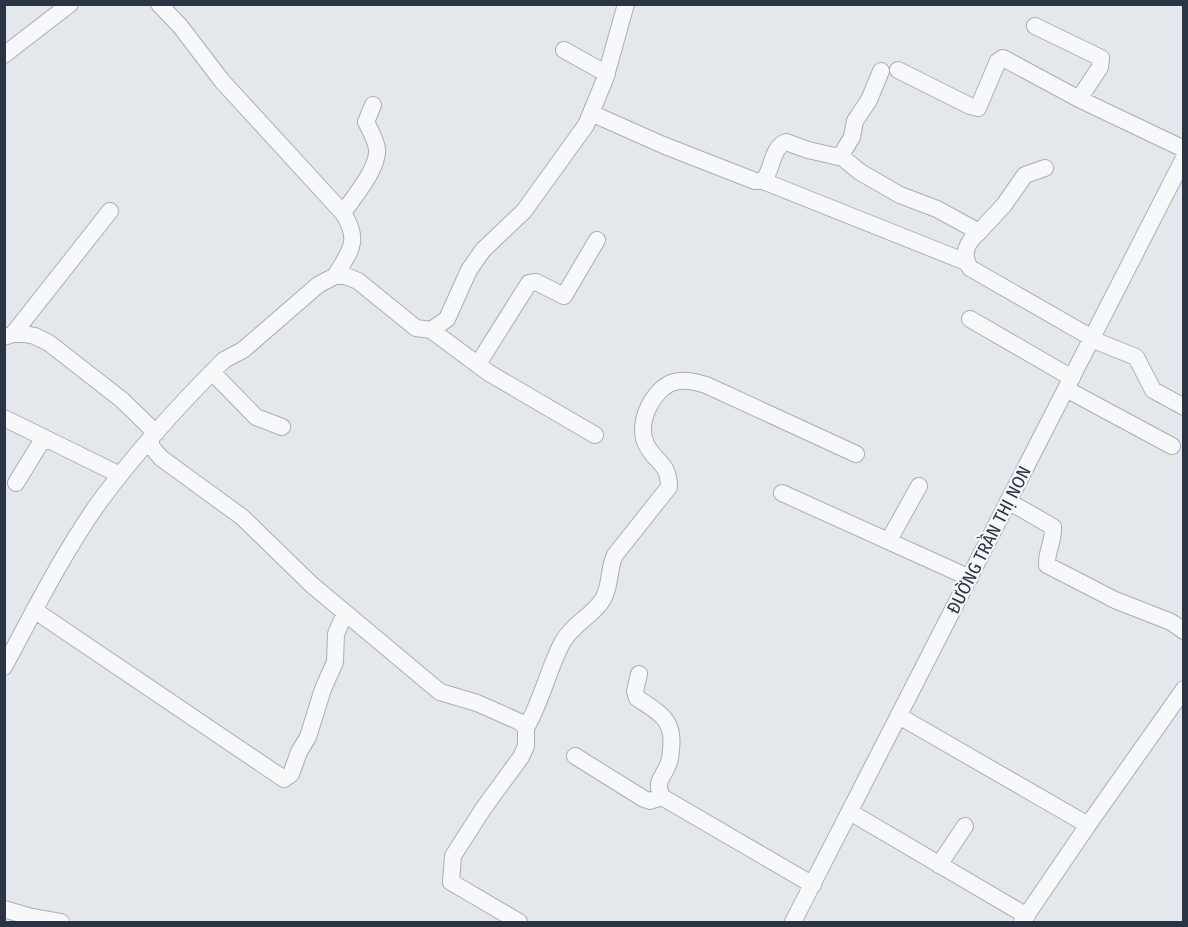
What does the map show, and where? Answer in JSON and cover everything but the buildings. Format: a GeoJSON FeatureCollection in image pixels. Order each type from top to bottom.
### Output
{"type":"FeatureCollection","features":[{"type":"Feature","properties":{"kind":"street"},"geometry":{"type":"LineString","coordinates":[[4,55],[70,4]]}},
{"type":"Feature","properties":{"kind":"street"},"geometry":{"type":"LineString","coordinates":[[159,4],[222,81],[343,213],[353,233],[352,246],[335,276]]}},
{"type":"Feature","properties":{"kind":"street"},"geometry":{"type":"LineString","coordinates":[[432,330],[447,319],[469,270],[483,250],[524,211],[586,125],[607,74],[626,4]]}},
{"type":"Feature","properties":{"kind":"street"},"geometry":{"type":"LineString","coordinates":[[1035,26],[1101,58],[1100,67],[1079,99]]}},
{"type":"Feature","properties":{"kind":"street"},"geometry":{"type":"LineString","coordinates":[[564,50],[607,74]]}},
{"type":"Feature","properties":{"kind":"street"},"geometry":{"type":"LineString","coordinates":[[840,157],[852,137],[855,121],[890,70],[978,108],[998,61],[1002,57],[1079,99],[1184,149]]}},
{"type":"Feature","properties":{"kind":"street"},"geometry":{"type":"LineString","coordinates":[[343,213],[358,191],[377,151],[366,122],[373,105]]}},
{"type":"Feature","properties":{"kind":"street"},"geometry":{"type":"LineString","coordinates":[[591,113],[663,145],[755,181],[763,181],[966,262]]}},
{"type":"Feature","properties":{"kind":"street"},"geometry":{"type":"LineString","coordinates":[[763,181],[775,153],[781,144],[786,142],[808,150],[840,157],[900,195],[937,209],[979,232]]}},
{"type":"Feature","properties":{"kind":"street","name":"ĐƯỜNG TRẦN THỊ NON"},"geometry":{"type":"LineString","coordinates":[[794,922],[1184,158]]}},
{"type":"Feature","properties":{"kind":"street"},"geometry":{"type":"LineString","coordinates":[[1045,168],[1025,175],[1004,205],[965,250],[966,262],[970,268],[982,276],[1092,339],[1136,357],[1153,390],[1184,407]]}},
{"type":"Feature","properties":{"kind":"street"},"geometry":{"type":"LineString","coordinates":[[7,337],[110,210]]}},
{"type":"Feature","properties":{"kind":"street"},"geometry":{"type":"LineString","coordinates":[[478,364],[529,283],[536,282],[564,296],[597,240]]}},
{"type":"Feature","properties":{"kind":"street"},"geometry":{"type":"LineString","coordinates":[[4,668],[34,610],[75,541],[120,475],[224,360],[255,341],[318,285],[335,276],[346,276],[358,281],[416,328],[432,330],[478,364],[595,435]]}},
{"type":"Feature","properties":{"kind":"street"},"geometry":{"type":"LineString","coordinates":[[970,319],[1172,446]]}},
{"type":"Feature","properties":{"kind":"street"},"geometry":{"type":"LineString","coordinates":[[7,337],[35,336],[49,343],[122,400],[153,436]]}},
{"type":"Feature","properties":{"kind":"street"},"geometry":{"type":"LineString","coordinates":[[212,372],[256,417],[282,427]]}},
{"type":"Feature","properties":{"kind":"street"},"geometry":{"type":"LineString","coordinates":[[519,922],[451,882],[453,856],[483,809],[521,758],[526,746],[526,728],[538,707],[563,642],[605,597],[610,565],[615,555],[669,487],[666,469],[645,443],[643,429],[651,404],[663,388],[673,382],[687,380],[706,385],[855,454]]}},
{"type":"Feature","properties":{"kind":"street"},"geometry":{"type":"LineString","coordinates":[[4,418],[120,475]]}},
{"type":"Feature","properties":{"kind":"street"},"geometry":{"type":"LineString","coordinates":[[153,436],[151,446],[160,458],[242,517],[345,613],[440,692],[477,703],[520,722],[526,728]]}},
{"type":"Feature","properties":{"kind":"street"},"geometry":{"type":"LineString","coordinates":[[16,483],[44,439]]}},
{"type":"Feature","properties":{"kind":"street"},"geometry":{"type":"LineString","coordinates":[[889,540],[919,486]]}},
{"type":"Feature","properties":{"kind":"street"},"geometry":{"type":"LineString","coordinates":[[782,493],[970,578]]}},
{"type":"Feature","properties":{"kind":"street"},"geometry":{"type":"LineString","coordinates":[[1008,501],[1053,527],[1054,537],[1046,556],[1047,565],[1115,600],[1171,622],[1184,631]]}},
{"type":"Feature","properties":{"kind":"street"},"geometry":{"type":"LineString","coordinates":[[34,610],[284,779],[291,774],[299,752],[308,737],[323,689],[335,662],[336,634],[345,613]]}},
{"type":"Feature","properties":{"kind":"street"},"geometry":{"type":"LineString","coordinates":[[639,674],[635,691],[637,698],[660,712],[670,726],[672,741],[670,761],[658,781],[658,789],[662,797],[813,885]]}},
{"type":"Feature","properties":{"kind":"street"},"geometry":{"type":"LineString","coordinates":[[850,812],[939,864],[1025,920],[1088,825],[1184,689]]}},
{"type":"Feature","properties":{"kind":"street"},"geometry":{"type":"LineString","coordinates":[[899,716],[1088,825]]}},
{"type":"Feature","properties":{"kind":"street"},"geometry":{"type":"LineString","coordinates":[[575,756],[644,799],[650,801],[662,797]]}},
{"type":"Feature","properties":{"kind":"street"},"geometry":{"type":"LineString","coordinates":[[939,864],[965,826]]}},
{"type":"Feature","properties":{"kind":"street"},"geometry":{"type":"LineString","coordinates":[[4,909],[61,922]]}}]}
